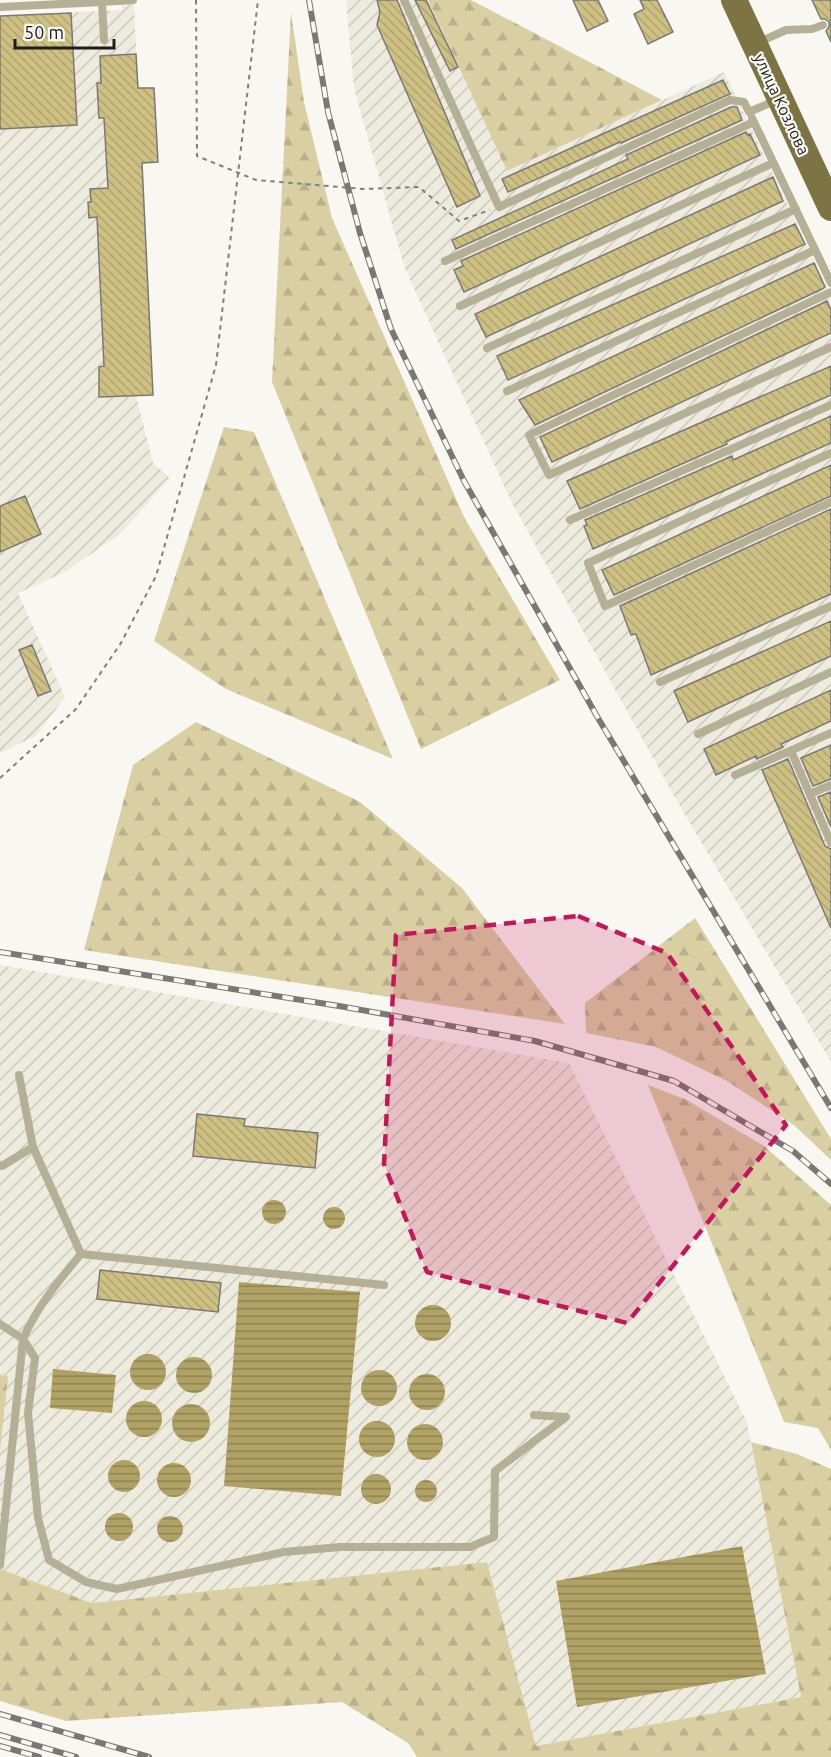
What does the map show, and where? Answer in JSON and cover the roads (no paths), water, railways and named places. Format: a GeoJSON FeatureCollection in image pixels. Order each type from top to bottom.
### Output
{"type":"FeatureCollection","features":[{"type":"Feature","properties":{"kind":"main road","name":"улица Козлова"},"geometry":{"type":"LineString","coordinates":[[734,0],[831,208]]}},
{"type":"Feature","properties":{"kind":"lane"},"geometry":{"type":"LineString","coordinates":[[0,7],[38,2],[133,0]]}},
{"type":"Feature","properties":{"kind":"lane"},"geometry":{"type":"LineString","coordinates":[[404,0],[499,207],[730,100],[744,102],[831,283]]}},
{"type":"Feature","properties":{"kind":"lane"},"geometry":{"type":"LineString","coordinates":[[102,1],[105,40]]}},
{"type":"Feature","properties":{"kind":"lane"},"geometry":{"type":"LineString","coordinates":[[754,45],[786,30],[812,29],[823,25]]}},
{"type":"Feature","properties":{"kind":"lane"},"geometry":{"type":"LineString","coordinates":[[749,112],[780,99]]}},
{"type":"Feature","properties":{"kind":"lane"},"geometry":{"type":"LineString","coordinates":[[445,261],[754,122]]}},
{"type":"Feature","properties":{"kind":"lane"},"geometry":{"type":"LineString","coordinates":[[460,306],[773,163]]}},
{"type":"Feature","properties":{"kind":"lane"},"geometry":{"type":"LineString","coordinates":[[487,348],[796,209]]}},
{"type":"Feature","properties":{"kind":"lane"},"geometry":{"type":"LineString","coordinates":[[507,391],[815,250]]}},
{"type":"Feature","properties":{"kind":"lane"},"geometry":{"type":"LineString","coordinates":[[831,292],[529,435],[549,475],[831,347]]}},
{"type":"Feature","properties":{"kind":"lane"},"geometry":{"type":"LineString","coordinates":[[570,520],[831,405]]}},
{"type":"Feature","properties":{"kind":"lane"},"geometry":{"type":"LineString","coordinates":[[831,453],[588,562],[604,606],[831,502]]}},
{"type":"Feature","properties":{"kind":"lane"},"geometry":{"type":"LineString","coordinates":[[660,682],[831,606]]}},
{"type":"Feature","properties":{"kind":"lane"},"geometry":{"type":"LineString","coordinates":[[698,734],[831,672]]}},
{"type":"Feature","properties":{"kind":"lane"},"geometry":{"type":"LineString","coordinates":[[735,775],[831,733]]}},
{"type":"Feature","properties":{"kind":"lane"},"geometry":{"type":"LineString","coordinates":[[791,751],[831,843]]}},
{"type":"Feature","properties":{"kind":"lane"},"geometry":{"type":"LineString","coordinates":[[810,794],[831,785]]}},
{"type":"Feature","properties":{"kind":"lane"},"geometry":{"type":"LineString","coordinates":[[19,1075],[33,1147],[81,1254]]}},
{"type":"Feature","properties":{"kind":"lane"},"geometry":{"type":"LineString","coordinates":[[0,1165],[2,1166],[33,1147]]}},
{"type":"Feature","properties":{"kind":"lane"},"geometry":{"type":"LineString","coordinates":[[81,1254],[384,1285]]}},
{"type":"Feature","properties":{"kind":"lane"},"geometry":{"type":"LineString","coordinates":[[0,1565],[22,1339],[31,1320],[58,1280],[81,1254]]}},
{"type":"Feature","properties":{"kind":"lane"},"geometry":{"type":"LineString","coordinates":[[0,1324],[22,1339],[35,1358],[28,1413],[38,1518],[50,1560],[86,1582],[117,1589],[284,1552],[340,1546],[470,1547],[494,1537],[495,1471],[566,1417],[534,1415]]}},
{"type":"Feature","properties":{"kind":"railway"},"geometry":{"type":"LineString","coordinates":[[309,0],[328,112],[360,233],[391,329],[464,481],[598,718],[831,1108]]}},
{"type":"Feature","properties":{"kind":"railway"},"geometry":{"type":"LineString","coordinates":[[0,952],[339,1006],[535,1041],[674,1081],[793,1151],[831,1184]]}},
{"type":"Feature","properties":{"kind":"railway"},"geometry":{"type":"LineString","coordinates":[[0,1714],[149,1757]]}},
{"type":"Feature","properties":{"kind":"railway"},"geometry":{"type":"LineString","coordinates":[[0,1735],[76,1757]]}},
{"type":"Feature","properties":{"kind":"railway"},"geometry":{"type":"LineString","coordinates":[[0,1746],[39,1757]]}}]}
